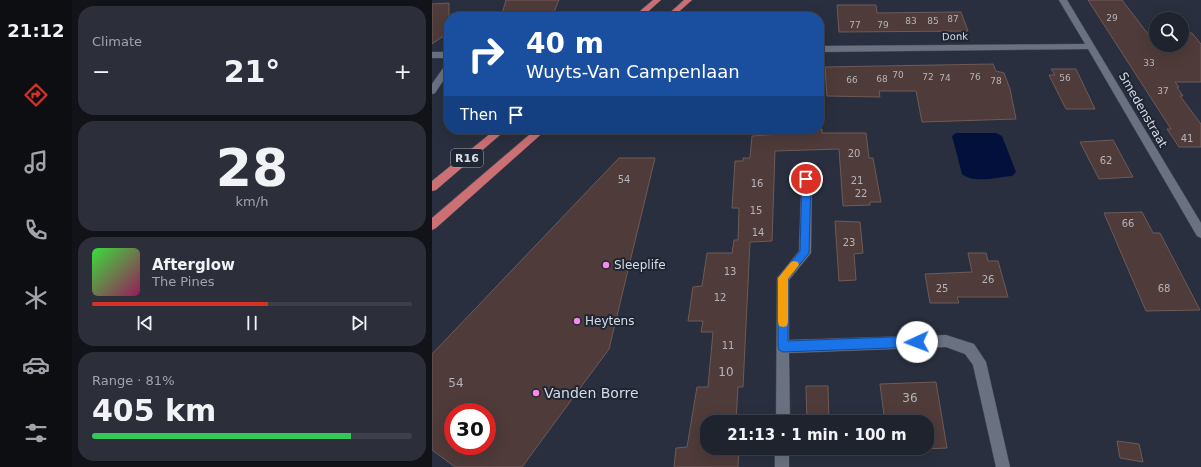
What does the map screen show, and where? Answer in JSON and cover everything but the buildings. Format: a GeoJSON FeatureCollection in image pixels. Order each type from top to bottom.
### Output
{"type":"FeatureCollection","features":[{"type":"Feature","properties":{"kind":"highway"},"geometry":{"type":"LineString","coordinates":[[643,12],[657,0]]}},
{"type":"Feature","properties":{"kind":"highway"},"geometry":{"type":"LineString","coordinates":[[675,12],[688,0]]}},
{"type":"Feature","properties":{"kind":"highway","name":"R16"},"geometry":{"type":"LineString","coordinates":[[432,187],[496,134]]}},
{"type":"Feature","properties":{"kind":"highway","name":"R16"},"geometry":{"type":"LineString","coordinates":[[432,225],[536,134]]}},
{"type":"Feature","properties":{"kind":"street","name":"Smedenstraat"},"geometry":{"type":"LineString","coordinates":[[1063,0],[1201,233]]}},
{"type":"Feature","properties":{"kind":"street","name":"Donk"},"geometry":{"type":"LineString","coordinates":[[824,49],[1091,46]]}},
{"type":"Feature","properties":{"kind":"street"},"geometry":{"type":"LineString","coordinates":[[432,55],[444,55]]}},
{"type":"Feature","properties":{"kind":"street"},"geometry":{"type":"LineString","coordinates":[[432,91],[444,73]]}},
{"type":"Feature","properties":{"kind":"street"},"geometry":{"type":"LineString","coordinates":[[783,415],[783,278],[805,253],[807,166]]}},
{"type":"Feature","properties":{"kind":"street"},"geometry":{"type":"LineString","coordinates":[[783,347],[946,341],[969,348],[979,362],[1003,467]]}},
{"type":"Feature","properties":{"kind":"street"},"geometry":{"type":"LineString","coordinates":[[782,455],[782,467]]}},
{"type":"Feature","properties":{"kind":"water"},"geometry":{"type":"Polygon","coordinates":[[[956,133],[996,133],[1002,136],[1016,172],[1012,176],[986,179],[973,179],[962,174],[952,136],[956,133]]]}},
{"type":"Feature","properties":{"kind":"slow traffic"},"geometry":{"type":"LineString","coordinates":[[783,322],[783,278],[794,265]]}},
{"type":"Feature","properties":{"kind":"place","name":"Sleeplife"},"geometry":{"type":"Point","coordinates":[606,265]}},
{"type":"Feature","properties":{"kind":"place","name":"Heytens"},"geometry":{"type":"Point","coordinates":[577,321]}},
{"type":"Feature","properties":{"kind":"place","name":"Vanden Borre"},"geometry":{"type":"Point","coordinates":[536,393]}},
{"type":"Feature","properties":{"kind":"route"},"geometry":{"type":"LineString","coordinates":[[806,179],[805,253],[783,278],[783,347],[917,342]]}}]}
